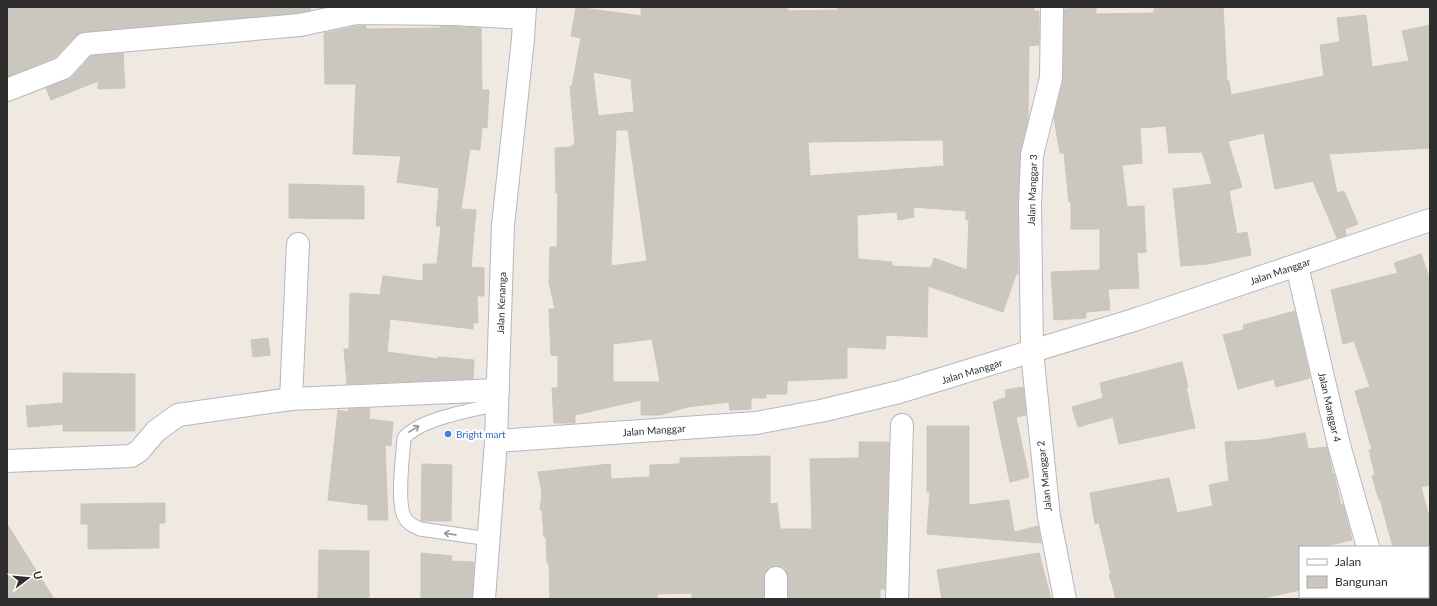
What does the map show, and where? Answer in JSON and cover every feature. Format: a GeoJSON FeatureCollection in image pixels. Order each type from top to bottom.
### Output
{"type":"FeatureCollection","features":[{"type":"Feature","properties":{"kind":"street","name":"Jalan Manggar 3"},"geometry":{"type":"LineString","coordinates":[[1032,352],[1030,205],[1032,155],[1051,78],[1052,7]]}},
{"type":"Feature","properties":{"kind":"street"},"geometry":{"type":"LineString","coordinates":[[7,90],[63,68],[85,44],[300,25],[356,13],[455,14],[525,12]]}},
{"type":"Feature","properties":{"kind":"street","name":"Jalan Kenanga"},"geometry":{"type":"LineString","coordinates":[[484,599],[496,441],[503,225],[525,12]]}},
{"type":"Feature","properties":{"kind":"street","name":"Jalan Manggar"},"geometry":{"type":"LineString","coordinates":[[496,441],[756,423],[825,410],[899,392],[1032,352],[1297,266],[1430,220]]}},
{"type":"Feature","properties":{"kind":"street"},"geometry":{"type":"LineString","coordinates":[[291,399],[298,244]]}},
{"type":"Feature","properties":{"kind":"street","name":"Jalan Manggar 4"},"geometry":{"type":"LineString","coordinates":[[1297,266],[1338,445],[1368,546]]}},
{"type":"Feature","properties":{"kind":"street","name":"Jalan Manggar 2"},"geometry":{"type":"LineString","coordinates":[[1032,352],[1048,517],[1065,599]]}},
{"type":"Feature","properties":{"kind":"street"},"geometry":{"type":"LineString","coordinates":[[7,461],[131,456],[139,451],[166,422],[178,414],[291,399],[498,397]]}},
{"type":"Feature","properties":{"kind":"street"},"geometry":{"type":"LineString","coordinates":[[897,599],[902,425]]}},
{"type":"Feature","properties":{"kind":"lane"},"geometry":{"type":"LineString","coordinates":[[489,539],[420,529],[411,525],[405,518],[400,505],[404,438],[410,430],[425,423],[498,397]]}},
{"type":"Feature","properties":{"kind":"building"},"geometry":{"type":"Polygon","coordinates":[[[7,7],[310,7],[311,10],[298,13],[84,32],[76,36],[56,57],[7,77],[7,7]]]}},
{"type":"Feature","properties":{"kind":"building"},"geometry":{"type":"Polygon","coordinates":[[[576,7],[641,16],[641,7],[766,7],[788,9],[788,11],[838,10],[837,7],[1034,7],[1034,11],[1039,11],[1039,45],[1029,46],[1028,119],[1020,154],[1018,275],[1016,274],[1003,312],[928,286],[927,337],[886,335],[885,349],[847,347],[847,378],[787,381],[787,394],[766,394],[766,398],[751,398],[751,409],[730,410],[729,402],[687,407],[660,415],[641,415],[641,400],[575,415],[575,423],[554,423],[552,388],[558,388],[558,356],[551,355],[549,309],[555,309],[549,283],[550,247],[557,247],[558,193],[556,193],[555,148],[572,147],[572,145],[575,145],[570,86],[572,86],[581,38],[571,36],[576,7]],[[593,72],[598,116],[634,112],[631,79],[593,72]],[[616,130],[611,266],[647,261],[628,130],[616,130]],[[943,140],[808,142],[810,176],[944,166],[943,140]],[[913,207],[914,217],[898,220],[897,212],[857,215],[858,259],[892,262],[892,266],[931,268],[934,258],[967,270],[969,220],[966,220],[966,211],[913,207]],[[652,339],[613,344],[613,382],[660,382],[652,339]]]}},
{"type":"Feature","properties":{"kind":"building"},"geometry":{"type":"Polygon","coordinates":[[[1068,7],[1096,7],[1096,14],[1154,13],[1154,9],[1181,7],[1223,7],[1227,81],[1229,81],[1231,95],[1324,76],[1320,45],[1340,42],[1337,18],[1366,15],[1372,67],[1409,61],[1402,31],[1430,25],[1430,148],[1329,154],[1337,193],[1344,191],[1358,224],[1345,229],[1346,235],[1337,238],[1313,181],[1275,189],[1264,133],[1228,141],[1242,187],[1229,191],[1237,234],[1247,232],[1251,255],[1208,264],[1181,266],[1173,189],[1212,184],[1202,152],[1169,153],[1166,126],[1140,128],[1142,163],[1122,165],[1127,207],[1144,206],[1146,252],[1137,253],[1139,288],[1108,289],[1110,310],[1086,312],[1086,318],[1054,320],[1051,272],[1100,270],[1100,229],[1071,229],[1071,202],[1069,202],[1064,153],[1060,153],[1054,118],[1063,78],[1064,9],[1068,9],[1068,7]]]}},
{"type":"Feature","properties":{"kind":"building"},"geometry":{"type":"Polygon","coordinates":[[[357,26],[366,26],[366,29],[440,28],[440,26],[481,28],[482,90],[489,90],[487,128],[482,127],[480,150],[470,149],[461,209],[476,210],[471,267],[484,268],[484,296],[477,296],[478,323],[473,323],[473,329],[390,319],[387,352],[438,359],[438,357],[474,360],[473,379],[347,384],[344,349],[349,349],[350,293],[380,295],[383,276],[423,281],[423,264],[437,264],[441,226],[436,226],[439,188],[397,182],[401,156],[353,154],[356,84],[325,84],[324,33],[357,26]]]}},
{"type":"Feature","properties":{"kind":"building"},"geometry":{"type":"Polygon","coordinates":[[[123,53],[125,88],[98,89],[98,81],[51,100],[46,88],[72,77],[91,56],[123,53]]]}},
{"type":"Feature","properties":{"kind":"building"},"geometry":{"type":"Polygon","coordinates":[[[289,184],[364,186],[364,219],[289,218],[289,184]]]}},
{"type":"Feature","properties":{"kind":"building"},"geometry":{"type":"Polygon","coordinates":[[[1421,254],[1430,280],[1430,485],[1421,487],[1430,520],[1430,547],[1393,546],[1372,476],[1375,475],[1369,450],[1372,450],[1355,391],[1370,387],[1354,341],[1343,344],[1331,290],[1398,273],[1394,263],[1421,254]]]}},
{"type":"Feature","properties":{"kind":"building"},"geometry":{"type":"Polygon","coordinates":[[[1295,311],[1310,378],[1276,387],[1274,379],[1238,389],[1223,335],[1244,330],[1243,325],[1295,311]]]}},
{"type":"Feature","properties":{"kind":"building"},"geometry":{"type":"Polygon","coordinates":[[[268,338],[270,355],[253,357],[251,340],[268,338]]]}},
{"type":"Feature","properties":{"kind":"building"},"geometry":{"type":"Polygon","coordinates":[[[1182,362],[1195,428],[1119,444],[1113,417],[1078,427],[1072,407],[1103,398],[1100,383],[1182,362]]]}},
{"type":"Feature","properties":{"kind":"building"},"geometry":{"type":"Polygon","coordinates":[[[63,373],[135,374],[135,431],[63,431],[63,424],[28,427],[26,406],[63,403],[63,373]]]}},
{"type":"Feature","properties":{"kind":"building"},"geometry":{"type":"Polygon","coordinates":[[[1023,387],[1026,415],[1016,417],[1029,477],[1010,482],[993,402],[1006,397],[1005,390],[1023,387]]]}},
{"type":"Feature","properties":{"kind":"building"},"geometry":{"type":"Polygon","coordinates":[[[370,408],[369,419],[393,422],[391,446],[385,445],[388,520],[368,520],[368,505],[328,500],[338,410],[349,412],[348,409],[370,408]]]}},
{"type":"Feature","properties":{"kind":"building"},"geometry":{"type":"Polygon","coordinates":[[[927,426],[969,426],[969,505],[1009,500],[1014,532],[1038,526],[1041,543],[927,534],[930,492],[927,492],[927,426]]]}},
{"type":"Feature","properties":{"kind":"building"},"geometry":{"type":"Polygon","coordinates":[[[1305,433],[1308,449],[1327,447],[1341,505],[1343,504],[1352,540],[1325,546],[1299,546],[1299,590],[1259,599],[1116,599],[1109,574],[1111,574],[1099,523],[1095,524],[1090,493],[1169,478],[1177,513],[1213,506],[1209,485],[1229,481],[1225,442],[1261,440],[1305,433]]]}},
{"type":"Feature","properties":{"kind":"building"},"geometry":{"type":"Polygon","coordinates":[[[859,442],[889,442],[885,589],[880,589],[880,599],[788,599],[787,572],[783,567],[776,566],[770,567],[765,572],[764,599],[692,599],[692,593],[657,594],[658,599],[550,599],[549,563],[547,563],[546,537],[544,537],[542,510],[540,510],[542,493],[538,472],[610,464],[611,479],[650,477],[650,465],[680,464],[680,458],[770,456],[770,504],[777,503],[780,529],[812,529],[810,459],[859,458],[859,442]]]}},
{"type":"Feature","properties":{"kind":"building"},"geometry":{"type":"Polygon","coordinates":[[[422,464],[452,465],[451,521],[421,521],[422,464]]]}},
{"type":"Feature","properties":{"kind":"building"},"geometry":{"type":"Polygon","coordinates":[[[165,503],[165,523],[159,523],[159,548],[88,549],[88,524],[81,524],[81,504],[165,503]]]}},
{"type":"Feature","properties":{"kind":"building"},"geometry":{"type":"Polygon","coordinates":[[[7,524],[54,599],[7,599],[7,524]]]}},
{"type":"Feature","properties":{"kind":"building"},"geometry":{"type":"Polygon","coordinates":[[[319,550],[369,551],[369,599],[318,599],[319,550]]]}},
{"type":"Feature","properties":{"kind":"building"},"geometry":{"type":"Polygon","coordinates":[[[421,553],[452,556],[451,561],[474,562],[472,599],[421,598],[421,553]]]}},
{"type":"Feature","properties":{"kind":"building"},"geometry":{"type":"Polygon","coordinates":[[[1039,553],[1051,599],[942,599],[937,570],[1039,553]]]}},
{"type":"Feature","properties":{"kind":"place","name":"Bright mart"},"geometry":{"type":"Point","coordinates":[448,434]}}]}
